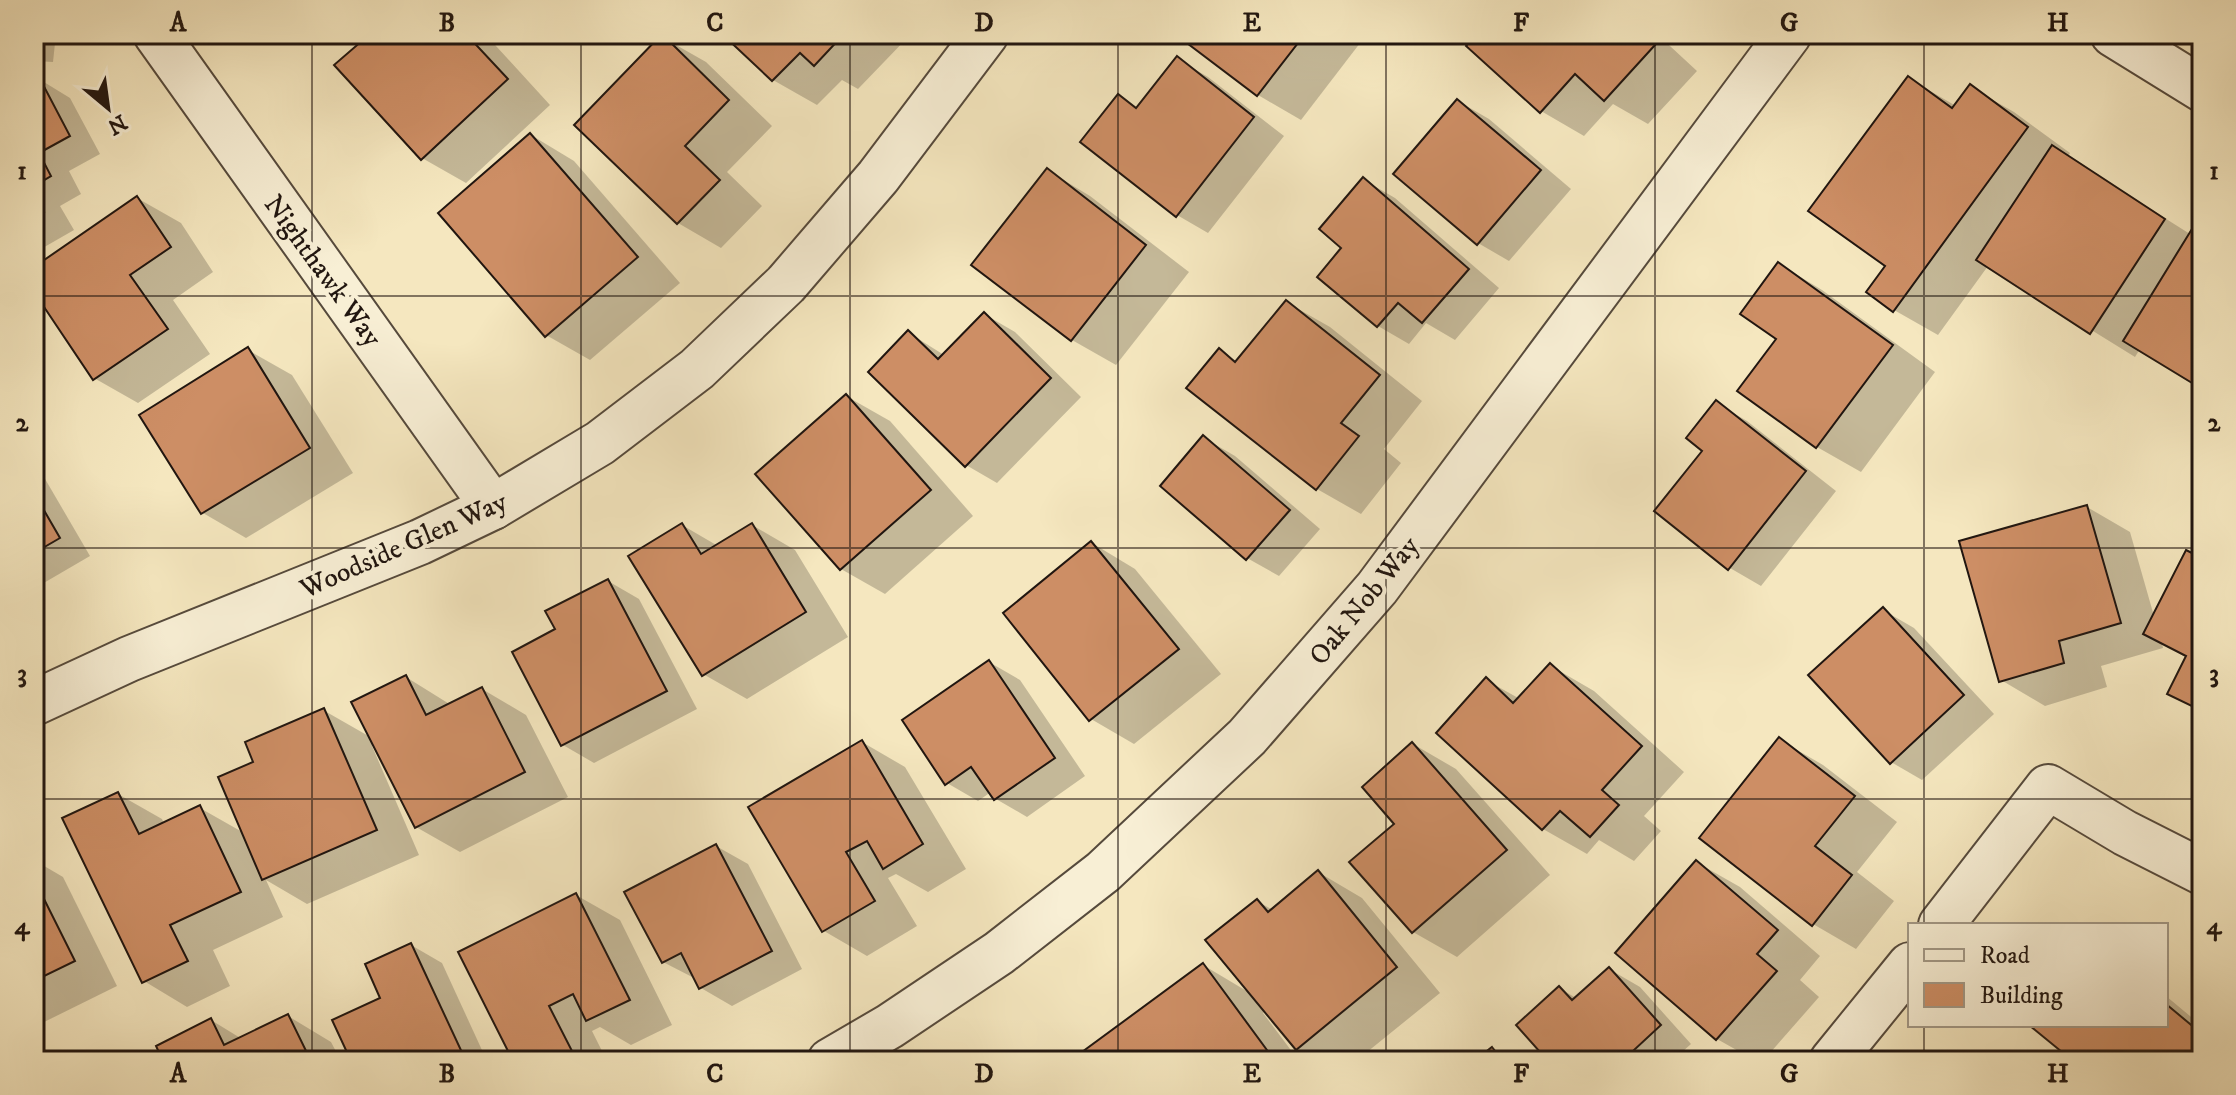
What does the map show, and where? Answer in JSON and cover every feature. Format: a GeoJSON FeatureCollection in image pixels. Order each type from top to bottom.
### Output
{"type":"FeatureCollection","features":[{"type":"Feature","properties":{"kind":"street","name":"Nighthawk Way"},"geometry":{"type":"LineString","coordinates":[[156,34],[493,507]]}},
{"type":"Feature","properties":{"kind":"street","name":"Woodside Glen Way"},"geometry":{"type":"LineString","coordinates":[[34,703],[129,659],[420,542],[493,507],[600,443],[697,369],[786,284],[878,177],[986,34]]}},
{"type":"Feature","properties":{"kind":"street","name":"Oak Nob Way"},"geometry":{"type":"LineString","coordinates":[[830,1061],[890,1026],[1011,944],[1103,872],[1247,737],[1377,588],[1789,34]]}},
{"type":"Feature","properties":{"kind":"street"},"geometry":{"type":"LineString","coordinates":[[2113,34],[2202,89]]}},
{"type":"Feature","properties":{"kind":"street"},"geometry":{"type":"LineString","coordinates":[[1943,923],[2048,787],[2125,833],[2202,872]]}},
{"type":"Feature","properties":{"kind":"street"},"geometry":{"type":"LineString","coordinates":[[1832,1061],[1908,967]]}},
{"type":"Feature","properties":{"kind":"building"},"geometry":{"type":"Polygon","coordinates":[[[357,34],[466,34],[508,79],[421,160],[334,65],[363,40],[357,34]]]}},
{"type":"Feature","properties":{"kind":"building"},"geometry":{"type":"Polygon","coordinates":[[[662,34],[729,100],[685,146],[720,180],[677,224],[574,125],[662,34]]]}},
{"type":"Feature","properties":{"kind":"building"},"geometry":{"type":"Polygon","coordinates":[[[722,34],[844,34],[814,66],[800,53],[772,81],[722,34]]]}},
{"type":"Feature","properties":{"kind":"building"},"geometry":{"type":"Polygon","coordinates":[[[1175,34],[1305,34],[1257,96],[1175,34]]]}},
{"type":"Feature","properties":{"kind":"building"},"geometry":{"type":"Polygon","coordinates":[[[1476,34],[1643,34],[1655,45],[1604,101],[1575,74],[1540,113],[1466,46],[1476,34]]]}},
{"type":"Feature","properties":{"kind":"building"},"geometry":{"type":"Polygon","coordinates":[[[1177,56],[1254,117],[1176,217],[1080,142],[1118,94],[1136,108],[1177,56]]]}},
{"type":"Feature","properties":{"kind":"building"},"geometry":{"type":"Polygon","coordinates":[[[1908,76],[1952,108],[1970,84],[2028,127],[1893,312],[1866,292],[1885,266],[1808,211],[1908,76]]]}},
{"type":"Feature","properties":{"kind":"building"},"geometry":{"type":"Polygon","coordinates":[[[39,77],[70,136],[39,153],[51,176],[34,186],[34,80],[39,77]]]}},
{"type":"Feature","properties":{"kind":"building"},"geometry":{"type":"Polygon","coordinates":[[[1457,99],[1541,170],[1477,245],[1393,174],[1457,99]]]}},
{"type":"Feature","properties":{"kind":"building"},"geometry":{"type":"Polygon","coordinates":[[[530,133],[638,257],[545,337],[438,213],[530,133]]]}},
{"type":"Feature","properties":{"kind":"building"},"geometry":{"type":"Polygon","coordinates":[[[2052,145],[2165,219],[2090,334],[1976,260],[2052,145]]]}},
{"type":"Feature","properties":{"kind":"building"},"geometry":{"type":"Polygon","coordinates":[[[1047,168],[1146,245],[1071,341],[971,265],[1047,168]]]}},
{"type":"Feature","properties":{"kind":"building"},"geometry":{"type":"Polygon","coordinates":[[[1363,177],[1469,269],[1422,323],[1398,303],[1377,327],[1317,277],[1341,248],[1319,229],[1363,177]]]}},
{"type":"Feature","properties":{"kind":"building"},"geometry":{"type":"Polygon","coordinates":[[[34,194],[44,212],[34,218],[34,194]]]}},
{"type":"Feature","properties":{"kind":"building"},"geometry":{"type":"Polygon","coordinates":[[[137,196],[171,247],[130,275],[168,329],[93,380],[34,292],[34,267],[137,196]]]}},
{"type":"Feature","properties":{"kind":"building"},"geometry":{"type":"Polygon","coordinates":[[[2195,224],[2202,228],[2202,389],[2123,341],[2195,224]]]}},
{"type":"Feature","properties":{"kind":"building"},"geometry":{"type":"Polygon","coordinates":[[[1778,262],[1893,345],[1816,448],[1737,391],[1776,339],[1740,314],[1778,262]]]}},
{"type":"Feature","properties":{"kind":"building"},"geometry":{"type":"Polygon","coordinates":[[[1286,300],[1380,375],[1341,423],[1359,436],[1316,490],[1186,388],[1219,348],[1235,362],[1286,300]]]}},
{"type":"Feature","properties":{"kind":"building"},"geometry":{"type":"Polygon","coordinates":[[[984,312],[1051,378],[965,467],[868,372],[908,330],[938,359],[984,312]]]}},
{"type":"Feature","properties":{"kind":"building"},"geometry":{"type":"Polygon","coordinates":[[[248,347],[310,448],[201,514],[139,415],[248,347]]]}},
{"type":"Feature","properties":{"kind":"building"},"geometry":{"type":"Polygon","coordinates":[[[846,394],[931,490],[840,570],[755,474],[846,394]]]}},
{"type":"Feature","properties":{"kind":"building"},"geometry":{"type":"Polygon","coordinates":[[[1716,400],[1806,471],[1728,570],[1654,511],[1702,451],[1686,438],[1716,400]]]}},
{"type":"Feature","properties":{"kind":"building"},"geometry":{"type":"Polygon","coordinates":[[[1203,435],[1290,510],[1246,560],[1160,486],[1203,435]]]}},
{"type":"Feature","properties":{"kind":"building"},"geometry":{"type":"Polygon","coordinates":[[[34,493],[60,538],[34,553],[34,493]]]}},
{"type":"Feature","properties":{"kind":"building"},"geometry":{"type":"Polygon","coordinates":[[[2087,505],[2121,623],[2059,641],[2064,663],[1999,682],[1959,541],[2087,505]]]}},
{"type":"Feature","properties":{"kind":"building"},"geometry":{"type":"Polygon","coordinates":[[[682,523],[701,554],[752,523],[806,612],[702,676],[628,556],[682,523]]]}},
{"type":"Feature","properties":{"kind":"building"},"geometry":{"type":"Polygon","coordinates":[[[1091,541],[1179,649],[1089,721],[1003,613],[1091,541]]]}},
{"type":"Feature","properties":{"kind":"building"},"geometry":{"type":"Polygon","coordinates":[[[2186,550],[2202,558],[2202,711],[2167,694],[2186,656],[2143,634],[2186,550]]]}},
{"type":"Feature","properties":{"kind":"building"},"geometry":{"type":"Polygon","coordinates":[[[608,579],[667,691],[561,746],[512,652],[555,629],[545,611],[608,579]]]}},
{"type":"Feature","properties":{"kind":"building"},"geometry":{"type":"Polygon","coordinates":[[[1883,607],[1964,695],[1890,764],[1808,675],[1883,607]]]}},
{"type":"Feature","properties":{"kind":"building"},"geometry":{"type":"Polygon","coordinates":[[[989,660],[1055,758],[994,800],[971,767],[945,785],[902,720],[989,660]]]}},
{"type":"Feature","properties":{"kind":"building"},"geometry":{"type":"Polygon","coordinates":[[[1550,663],[1642,746],[1602,790],[1619,805],[1590,837],[1560,811],[1542,830],[1436,733],[1486,677],[1513,703],[1550,663]]]}},
{"type":"Feature","properties":{"kind":"building"},"geometry":{"type":"Polygon","coordinates":[[[406,675],[426,715],[482,687],[525,772],[415,828],[351,702],[406,675]]]}},
{"type":"Feature","properties":{"kind":"building"},"geometry":{"type":"Polygon","coordinates":[[[324,708],[377,830],[262,880],[218,777],[253,762],[245,742],[324,708]]]}},
{"type":"Feature","properties":{"kind":"building"},"geometry":{"type":"Polygon","coordinates":[[[1779,737],[1855,796],[1815,846],[1852,875],[1812,926],[1699,838],[1779,737]]]}},
{"type":"Feature","properties":{"kind":"building"},"geometry":{"type":"Polygon","coordinates":[[[862,740],[923,844],[883,869],[867,841],[846,852],[875,901],[822,932],[748,807],[862,740]]]}},
{"type":"Feature","properties":{"kind":"building"},"geometry":{"type":"Polygon","coordinates":[[[1412,742],[1507,850],[1412,933],[1349,862],[1394,824],[1362,787],[1412,742]]]}},
{"type":"Feature","properties":{"kind":"building"},"geometry":{"type":"Polygon","coordinates":[[[118,792],[139,834],[200,805],[241,892],[170,925],[188,961],[142,983],[62,818],[118,792]]]}},
{"type":"Feature","properties":{"kind":"building"},"geometry":{"type":"Polygon","coordinates":[[[716,844],[772,951],[699,989],[681,953],[662,963],[624,892],[716,844]]]}},
{"type":"Feature","properties":{"kind":"building"},"geometry":{"type":"Polygon","coordinates":[[[1696,860],[1778,930],[1757,954],[1777,971],[1716,1040],[1615,953],[1696,860]]]}},
{"type":"Feature","properties":{"kind":"building"},"geometry":{"type":"Polygon","coordinates":[[[1318,870],[1397,967],[1296,1050],[1205,940],[1257,899],[1268,912],[1318,870]]]}},
{"type":"Feature","properties":{"kind":"building"},"geometry":{"type":"Polygon","coordinates":[[[34,879],[75,961],[34,981],[34,879]]]}},
{"type":"Feature","properties":{"kind":"building"},"geometry":{"type":"Polygon","coordinates":[[[576,893],[630,1000],[586,1021],[573,994],[549,1006],[572,1051],[550,1061],[513,1061],[458,952],[576,893]]]}},
{"type":"Feature","properties":{"kind":"building"},"geometry":{"type":"Polygon","coordinates":[[[411,943],[466,1061],[351,1061],[332,1020],[380,998],[365,964],[411,943]]]}},
{"type":"Feature","properties":{"kind":"building"},"geometry":{"type":"Polygon","coordinates":[[[1203,963],[1275,1061],[1088,1061],[1082,1052],[1203,963]]]}},
{"type":"Feature","properties":{"kind":"building"},"geometry":{"type":"Polygon","coordinates":[[[1609,967],[1661,1025],[1634,1050],[1644,1061],[1548,1061],[1516,1025],[1559,986],[1572,1000],[1609,967]]]}},
{"type":"Feature","properties":{"kind":"building"},"geometry":{"type":"Polygon","coordinates":[[[2168,1006],[2202,1034],[2202,1043],[2188,1061],[2073,1061],[2031,1027],[2168,1027],[2168,1006]]]}},
{"type":"Feature","properties":{"kind":"building"},"geometry":{"type":"Polygon","coordinates":[[[288,1014],[311,1061],[163,1061],[156,1046],[211,1018],[224,1045],[288,1014]]]}},
{"type":"Feature","properties":{"kind":"building"},"geometry":{"type":"Polygon","coordinates":[[[1492,1047],[1503,1061],[1474,1061],[1492,1047]]]}}]}
